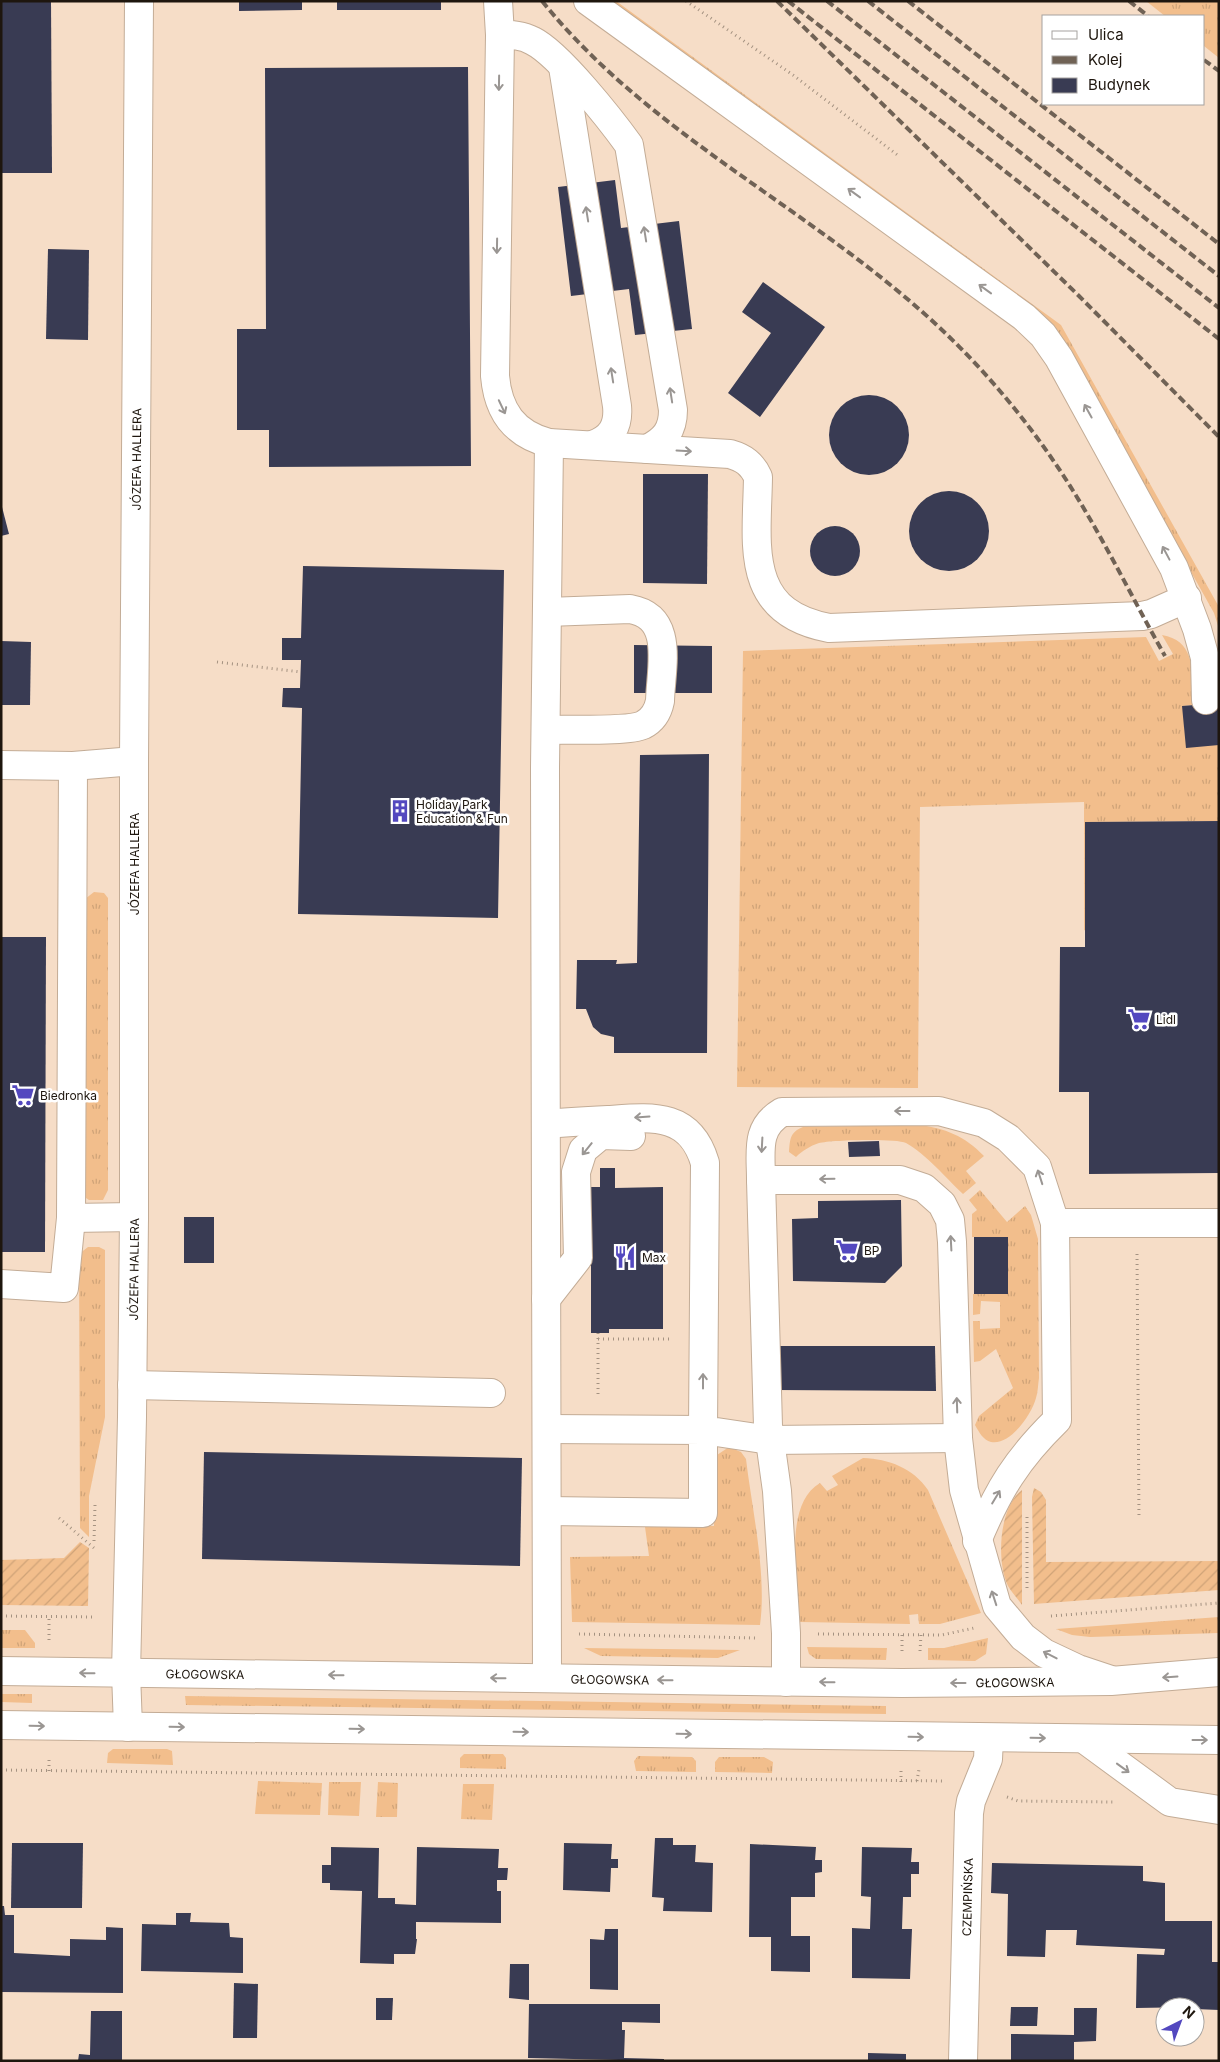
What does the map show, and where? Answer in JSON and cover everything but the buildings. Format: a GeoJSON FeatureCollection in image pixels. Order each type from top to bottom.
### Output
{"type":"FeatureCollection","features":[{"type":"Feature","properties":{"kind":"main road","name":"JÓZEFA HALLERA"},"geometry":{"type":"LineString","coordinates":[[128,1727],[126,1673],[134,1217],[134,761],[139,1]]}},
{"type":"Feature","properties":{"kind":"main road"},"geometry":{"type":"LineString","coordinates":[[498,1],[500,35],[495,376],[497,394],[503,411],[514,426],[537,440],[549,443],[730,454],[740,457],[754,469],[758,477],[756,557],[765,586],[779,604],[798,618],[813,625],[829,628],[1142,616],[1152,614],[1186,598]]}},
{"type":"Feature","properties":{"kind":"main road"},"geometry":{"type":"LineString","coordinates":[[588,1],[1034,326],[1059,358],[1170,560],[1186,598],[1204,658],[1206,700]]}},
{"type":"Feature","properties":{"kind":"main road"},"geometry":{"type":"LineString","coordinates":[[500,35],[519,35],[543,46],[616,127],[629,145],[673,410],[671,427],[667,434],[658,443],[647,449]]}},
{"type":"Feature","properties":{"kind":"main road"},"geometry":{"type":"LineString","coordinates":[[563,67],[617,406],[617,422],[614,430],[608,437],[592,445]]}},
{"type":"Feature","properties":{"kind":"main road"},"geometry":{"type":"LineString","coordinates":[[547,1678],[546,730],[549,443]]}},
{"type":"Feature","properties":{"kind":"main road"},"geometry":{"type":"LineString","coordinates":[[546,730],[636,728],[652,719],[658,710],[660,701],[661,640],[660,628],[653,618],[643,611],[630,609],[547,612]]}},
{"type":"Feature","properties":{"kind":"main road"},"geometry":{"type":"LineString","coordinates":[[1,765],[73,766],[134,761]]}},
{"type":"Feature","properties":{"kind":"main road"},"geometry":{"type":"LineString","coordinates":[[1,1284],[64,1288],[71,1218],[73,766]]}},
{"type":"Feature","properties":{"kind":"main road"},"geometry":{"type":"LineString","coordinates":[[786,1682],[786,1633],[777,1491],[770,1440],[761,1180],[761,1141],[764,1129],[770,1119],[782,1112],[939,1111],[984,1123],[1008,1138],[1037,1168],[1055,1223],[1057,1420],[1028,1449],[993,1501],[977,1541]]}},
{"type":"Feature","properties":{"kind":"main road"},"geometry":{"type":"LineString","coordinates":[[546,1124],[651,1117],[677,1125],[690,1135],[700,1147],[705,1164],[703,1513],[547,1511]]}},
{"type":"Feature","properties":{"kind":"main road"},"geometry":{"type":"LineString","coordinates":[[546,1299],[578,1258],[576,1172],[583,1150],[600,1135],[666,1137],[682,1148],[692,1172],[692,1218],[704,1245]]}},
{"type":"Feature","properties":{"kind":"main road"},"geometry":{"type":"LineString","coordinates":[[761,1180],[900,1180],[924,1188],[942,1204],[950,1220],[952,1242],[958,1438],[964,1490],[996,1606],[1022,1620],[1023,1637],[1044,1652],[1078,1669],[1111,1680]]}},
{"type":"Feature","properties":{"kind":"main road"},"geometry":{"type":"LineString","coordinates":[[71,1218],[134,1217]]}},
{"type":"Feature","properties":{"kind":"main road"},"geometry":{"type":"LineString","coordinates":[[1055,1223],[1219,1223]]}},
{"type":"Feature","properties":{"kind":"main road"},"geometry":{"type":"LineString","coordinates":[[132,1385],[490,1393]]}},
{"type":"Feature","properties":{"kind":"main road"},"geometry":{"type":"LineString","coordinates":[[547,1429],[703,1430],[770,1440],[958,1438]]}},
{"type":"Feature","properties":{"kind":"main road","name":"GŁOGOWSKA"},"geometry":{"type":"LineString","coordinates":[[1,1672],[786,1682],[1111,1680],[1219,1672]]}},
{"type":"Feature","properties":{"kind":"main road"},"geometry":{"type":"LineString","coordinates":[[1,1725],[1219,1740]]}},
{"type":"Feature","properties":{"kind":"main road","name":"CZEMPIŃSKA"},"geometry":{"type":"LineString","coordinates":[[963,2061],[969,1813],[976,1788],[988,1759],[989,1738]]}},
{"type":"Feature","properties":{"kind":"main road"},"geometry":{"type":"LineString","coordinates":[[1084,1739],[1170,1802],[1219,1810]]}},
{"type":"Feature","properties":{"kind":"path"},"geometry":{"type":"LineString","coordinates":[[686,1],[793,75],[900,157]]}},
{"type":"Feature","properties":{"kind":"path"},"geometry":{"type":"LineString","coordinates":[[217,662],[301,672]]}},
{"type":"Feature","properties":{"kind":"path"},"geometry":{"type":"LineString","coordinates":[[1137,1223],[1139,1519]]}},
{"type":"Feature","properties":{"kind":"path"},"geometry":{"type":"LineString","coordinates":[[598,1333],[599,1429]]}},
{"type":"Feature","properties":{"kind":"path"},"geometry":{"type":"LineString","coordinates":[[1022,1620],[1027,1603],[1028,1507]]}},
{"type":"Feature","properties":{"kind":"path"},"geometry":{"type":"LineString","coordinates":[[59,1518],[94,1548]]}},
{"type":"Feature","properties":{"kind":"path"},"geometry":{"type":"LineString","coordinates":[[577,1634],[754,1638],[786,1633],[942,1635],[1022,1620],[1219,1603]]}},
{"type":"Feature","properties":{"kind":"path"},"geometry":{"type":"LineString","coordinates":[[1,1616],[128,1616]]}},
{"type":"Feature","properties":{"kind":"path"},"geometry":{"type":"LineString","coordinates":[[1,1770],[943,1781],[976,1788],[1018,1801],[1117,1802]]}},
{"type":"Feature","properties":{"kind":"green space"},"geometry":{"type":"Polygon","coordinates":[[[608,1],[616,1],[1061,325],[1219,607],[1219,629],[1214,613],[1064,345],[608,1]]]}},
{"type":"Feature","properties":{"kind":"green space"},"geometry":{"type":"Polygon","coordinates":[[[1146,1],[1219,1],[1219,58],[1205,47],[1205,15],[1164,15],[1146,1]]]}},
{"type":"Feature","properties":{"kind":"green space"},"geometry":{"type":"Polygon","coordinates":[[[1162,635],[1174,639],[1187,652],[1191,662],[1193,705],[1183,706],[1219,745],[1219,821],[1085,822],[1086,931],[1084,930],[1084,802],[920,807],[918,1088],[737,1087],[743,651],[1146,637],[1159,661],[1173,654],[1162,635]]]}},
{"type":"Feature","properties":{"kind":"green space"},"geometry":{"type":"Polygon","coordinates":[[[94,892],[104,893],[108,898],[108,1190],[103,1200],[89,1200],[83,1196],[85,899],[94,892]]]}},
{"type":"Feature","properties":{"kind":"green space"},"geometry":{"type":"Polygon","coordinates":[[[918,1125],[937,1128],[954,1134],[969,1143],[984,1156],[966,1171],[976,1183],[963,1194],[914,1148],[900,1141],[826,1142],[809,1147],[796,1157],[789,1152],[791,1136],[795,1131],[803,1127],[918,1125]]]}},
{"type":"Feature","properties":{"kind":"green space"},"geometry":{"type":"Polygon","coordinates":[[[980,1190],[1007,1222],[1025,1206],[1031,1215],[1038,1239],[1039,1378],[1037,1393],[1034,1405],[1019,1428],[1013,1434],[998,1442],[991,1442],[986,1439],[975,1425],[979,1416],[1013,1388],[996,1349],[980,1361],[974,1362],[973,1321],[980,1321],[980,1329],[1000,1328],[1000,1302],[981,1301],[980,1314],[973,1315],[973,1294],[1008,1294],[1008,1237],[972,1237],[972,1214],[977,1210],[969,1200],[980,1190]]]}},
{"type":"Feature","properties":{"kind":"green space"},"geometry":{"type":"Polygon","coordinates":[[[88,1247],[99,1247],[105,1250],[105,1417],[89,1496],[89,1537],[80,1528],[79,1254],[88,1247]]]}},
{"type":"Feature","properties":{"kind":"green space"},"geometry":{"type":"Polygon","coordinates":[[[729,1447],[741,1452],[746,1459],[762,1585],[760,1625],[572,1622],[570,1557],[649,1556],[645,1527],[714,1526],[715,1461],[717,1455],[729,1447]]]}},
{"type":"Feature","properties":{"kind":"green space"},"geometry":{"type":"Polygon","coordinates":[[[863,1458],[882,1460],[900,1466],[922,1482],[928,1490],[981,1613],[940,1624],[919,1624],[918,1614],[909,1615],[910,1624],[800,1622],[795,1546],[796,1526],[801,1509],[808,1494],[820,1483],[827,1491],[838,1485],[832,1476],[863,1458]]]}},
{"type":"Feature","properties":{"kind":"green space"},"geometry":{"type":"Polygon","coordinates":[[[1034,1488],[1041,1492],[1046,1500],[1046,1562],[1219,1561],[1219,1590],[1034,1604],[1032,1497],[1034,1488]]]}},
{"type":"Feature","properties":{"kind":"green space"},"geometry":{"type":"Polygon","coordinates":[[[1022,1490],[1022,1605],[1008,1586],[1004,1575],[1001,1549],[1004,1521],[1008,1509],[1014,1498],[1022,1490]]]}},
{"type":"Feature","properties":{"kind":"green space"},"geometry":{"type":"Polygon","coordinates":[[[80,1542],[89,1548],[88,1606],[1,1605],[1,1560],[64,1558],[80,1542]]]}},
{"type":"Feature","properties":{"kind":"green space"},"geometry":{"type":"Polygon","coordinates":[[[1219,1617],[1219,1633],[1090,1637],[1072,1635],[1056,1629],[1219,1617]]]}},
{"type":"Feature","properties":{"kind":"green space"},"geometry":{"type":"Polygon","coordinates":[[[1,1630],[25,1630],[35,1643],[35,1648],[1,1648],[1,1630]]]}},
{"type":"Feature","properties":{"kind":"green space"},"geometry":{"type":"Polygon","coordinates":[[[988,1638],[986,1654],[975,1661],[928,1660],[928,1648],[944,1648],[988,1638]]]}},
{"type":"Feature","properties":{"kind":"green space"},"geometry":{"type":"Polygon","coordinates":[[[807,1647],[887,1648],[886,1660],[816,1659],[809,1654],[807,1647]]]}},
{"type":"Feature","properties":{"kind":"green space"},"geometry":{"type":"Polygon","coordinates":[[[584,1648],[740,1650],[718,1658],[601,1656],[584,1648]]]}},
{"type":"Feature","properties":{"kind":"green space"},"geometry":{"type":"Polygon","coordinates":[[[1,1694],[32,1694],[32,1703],[1,1702],[1,1694]]]}},
{"type":"Feature","properties":{"kind":"green space"},"geometry":{"type":"Polygon","coordinates":[[[185,1696],[886,1706],[886,1714],[186,1705],[185,1696]]]}},
{"type":"Feature","properties":{"kind":"green space"},"geometry":{"type":"Polygon","coordinates":[[[113,1749],[167,1749],[172,1751],[173,1765],[107,1763],[108,1753],[113,1749]]]}},
{"type":"Feature","properties":{"kind":"green space"},"geometry":{"type":"Polygon","coordinates":[[[464,1754],[503,1754],[506,1758],[506,1769],[460,1768],[460,1758],[464,1754]]]}},
{"type":"Feature","properties":{"kind":"green space"},"geometry":{"type":"Polygon","coordinates":[[[638,1756],[692,1757],[696,1761],[696,1772],[636,1771],[634,1761],[638,1756]]]}},
{"type":"Feature","properties":{"kind":"green space"},"geometry":{"type":"Polygon","coordinates":[[[719,1757],[764,1757],[773,1762],[772,1773],[715,1772],[715,1762],[719,1757]]]}},
{"type":"Feature","properties":{"kind":"green space"},"geometry":{"type":"Polygon","coordinates":[[[258,1781],[322,1783],[320,1815],[255,1814],[258,1781]]]}},
{"type":"Feature","properties":{"kind":"green space"},"geometry":{"type":"Polygon","coordinates":[[[329,1782],[361,1782],[359,1816],[328,1815],[329,1782]]]}},
{"type":"Feature","properties":{"kind":"green space"},"geometry":{"type":"Polygon","coordinates":[[[378,1782],[398,1783],[397,1817],[376,1817],[378,1782]]]}},
{"type":"Feature","properties":{"kind":"green space"},"geometry":{"type":"Polygon","coordinates":[[[463,1784],[494,1784],[492,1820],[461,1819],[463,1784]]]}},
{"type":"Feature","properties":{"kind":"railway"},"geometry":{"type":"LineString","coordinates":[[542,1],[583,47],[627,88],[723,163],[872,270],[919,309],[959,347],[997,387],[1048,452],[1103,542],[1165,656]]}},
{"type":"Feature","properties":{"kind":"railway"},"geometry":{"type":"LineString","coordinates":[[777,1],[1079,296],[1219,437]]}},
{"type":"Feature","properties":{"kind":"railway"},"geometry":{"type":"LineString","coordinates":[[788,1],[1219,339]]}},
{"type":"Feature","properties":{"kind":"railway"},"geometry":{"type":"LineString","coordinates":[[827,1],[1219,308]]}},
{"type":"Feature","properties":{"kind":"railway"},"geometry":{"type":"LineString","coordinates":[[868,1],[1219,276]]}},
{"type":"Feature","properties":{"kind":"railway"},"geometry":{"type":"LineString","coordinates":[[908,1],[1219,244]]}},
{"type":"Feature","properties":{"kind":"railway"},"geometry":{"type":"LineString","coordinates":[[1129,1],[1147,15]]}},
{"type":"Feature","properties":{"kind":"railway"},"geometry":{"type":"LineString","coordinates":[[1205,61],[1219,71]]}},
{"type":"Feature","properties":{"kind":"place","name":"Holiday Park Education & Fun"},"geometry":{"type":"Point","coordinates":[400,811]}},
{"type":"Feature","properties":{"kind":"place","name":"Lidl"},"geometry":{"type":"Point","coordinates":[1139,1019]}},
{"type":"Feature","properties":{"kind":"place","name":"Biedronka"},"geometry":{"type":"Point","coordinates":[23,1095]}},
{"type":"Feature","properties":{"kind":"place","name":"BP"},"geometry":{"type":"Point","coordinates":[847,1250]}},
{"type":"Feature","properties":{"kind":"place","name":"Max"},"geometry":{"type":"Point","coordinates":[625,1257]}}]}
